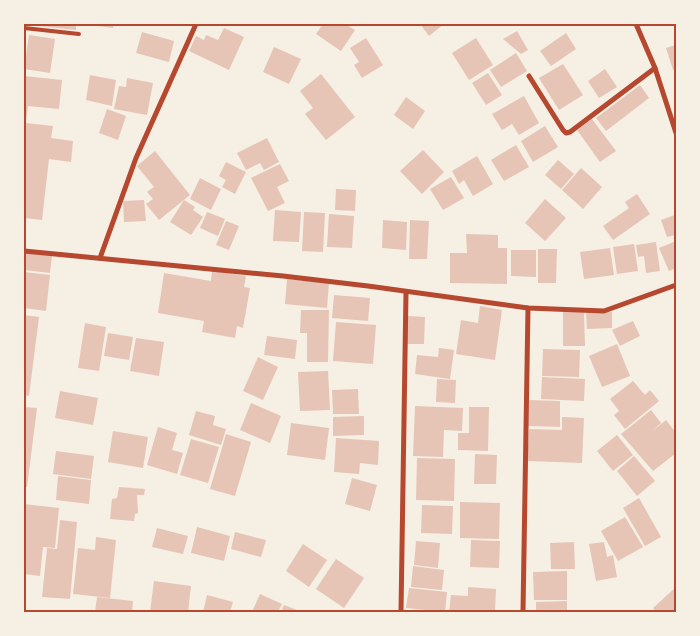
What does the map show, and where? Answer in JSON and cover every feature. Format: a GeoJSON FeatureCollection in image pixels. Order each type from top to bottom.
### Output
{"type":"FeatureCollection","features":[{"type":"Feature","properties":{"kind":"street"},"geometry":{"type":"LineString","coordinates":[[100,258],[136,158],[196,24]]}},
{"type":"Feature","properties":{"kind":"street"},"geometry":{"type":"LineString","coordinates":[[636,24],[655,68],[676,133]]}},
{"type":"Feature","properties":{"kind":"street"},"geometry":{"type":"LineString","coordinates":[[529,76],[566,133],[570,132],[655,68]]}},
{"type":"Feature","properties":{"kind":"street"},"geometry":{"type":"LineString","coordinates":[[24,251],[283,276],[528,308],[604,311],[676,285]]}},
{"type":"Feature","properties":{"kind":"street"},"geometry":{"type":"LineString","coordinates":[[401,612],[406,292]]}},
{"type":"Feature","properties":{"kind":"street"},"geometry":{"type":"LineString","coordinates":[[523,612],[528,308]]}},
{"type":"Feature","properties":{"kind":"lane"},"geometry":{"type":"LineString","coordinates":[[24,28],[79,34]]}},
{"type":"Feature","properties":{"kind":"building"},"geometry":{"type":"Polygon","coordinates":[[[36,24],[36,26],[24,25],[36,24]]]}},
{"type":"Feature","properties":{"kind":"building"},"geometry":{"type":"Polygon","coordinates":[[[39,24],[76,24],[76,30],[39,26],[39,24]]]}},
{"type":"Feature","properties":{"kind":"building"},"geometry":{"type":"Polygon","coordinates":[[[90,24],[114,24],[113,28],[90,24]]]}},
{"type":"Feature","properties":{"kind":"building"},"geometry":{"type":"Polygon","coordinates":[[[323,24],[345,24],[355,30],[341,51],[316,34],[323,24]]]}},
{"type":"Feature","properties":{"kind":"building"},"geometry":{"type":"Polygon","coordinates":[[[420,24],[444,24],[429,36],[420,24]]]}},
{"type":"Feature","properties":{"kind":"building"},"geometry":{"type":"Polygon","coordinates":[[[224,28],[244,37],[229,70],[189,51],[196,36],[204,40],[206,35],[218,40],[224,28]]]}},
{"type":"Feature","properties":{"kind":"building"},"geometry":{"type":"Polygon","coordinates":[[[517,31],[528,50],[521,54],[503,39],[517,31]]]}},
{"type":"Feature","properties":{"kind":"building"},"geometry":{"type":"Polygon","coordinates":[[[142,32],[174,41],[169,62],[136,53],[142,32]]]}},
{"type":"Feature","properties":{"kind":"building"},"geometry":{"type":"Polygon","coordinates":[[[566,33],[576,49],[551,66],[540,51],[566,33]]]}},
{"type":"Feature","properties":{"kind":"building"},"geometry":{"type":"Polygon","coordinates":[[[29,35],[55,39],[50,73],[24,69],[29,35]]]}},
{"type":"Feature","properties":{"kind":"building"},"geometry":{"type":"Polygon","coordinates":[[[366,38],[383,65],[362,78],[354,65],[359,62],[350,48],[366,38]]]}},
{"type":"Feature","properties":{"kind":"building"},"geometry":{"type":"Polygon","coordinates":[[[476,38],[493,65],[469,80],[452,53],[476,38]]]}},
{"type":"Feature","properties":{"kind":"building"},"geometry":{"type":"Polygon","coordinates":[[[676,45],[676,69],[673,70],[666,48],[676,45]]]}},
{"type":"Feature","properties":{"kind":"building"},"geometry":{"type":"Polygon","coordinates":[[[274,47],[301,59],[289,84],[263,72],[274,47]]]}},
{"type":"Feature","properties":{"kind":"building"},"geometry":{"type":"Polygon","coordinates":[[[516,53],[527,71],[501,87],[490,70],[516,53]]]}},
{"type":"Feature","properties":{"kind":"building"},"geometry":{"type":"Polygon","coordinates":[[[563,64],[583,95],[559,110],[539,78],[563,64]]]}},
{"type":"Feature","properties":{"kind":"building"},"geometry":{"type":"Polygon","coordinates":[[[605,69],[617,87],[599,98],[588,81],[605,69]]]}},
{"type":"Feature","properties":{"kind":"building"},"geometry":{"type":"Polygon","coordinates":[[[488,73],[502,95],[486,105],[472,83],[488,73]]]}},
{"type":"Feature","properties":{"kind":"building"},"geometry":{"type":"Polygon","coordinates":[[[321,74],[355,117],[326,140],[305,114],[313,108],[300,91],[321,74]]]}},
{"type":"Feature","properties":{"kind":"building"},"geometry":{"type":"Polygon","coordinates":[[[90,75],[116,80],[112,106],[86,100],[90,75]]]}},
{"type":"Feature","properties":{"kind":"building"},"geometry":{"type":"Polygon","coordinates":[[[24,76],[62,80],[59,109],[28,106],[26,123],[53,126],[51,138],[73,141],[71,162],[49,159],[42,220],[24,218],[24,76]]]}},
{"type":"Feature","properties":{"kind":"building"},"geometry":{"type":"Polygon","coordinates":[[[127,78],[153,83],[147,115],[114,109],[119,86],[126,87],[127,78]]]}},
{"type":"Feature","properties":{"kind":"building"},"geometry":{"type":"Polygon","coordinates":[[[640,85],[649,98],[606,131],[596,118],[640,85]]]}},
{"type":"Feature","properties":{"kind":"building"},"geometry":{"type":"Polygon","coordinates":[[[524,96],[539,123],[519,135],[512,124],[502,130],[492,114],[524,96]]]}},
{"type":"Feature","properties":{"kind":"building"},"geometry":{"type":"Polygon","coordinates":[[[406,97],[425,111],[413,129],[394,115],[406,97]]]}},
{"type":"Feature","properties":{"kind":"building"},"geometry":{"type":"Polygon","coordinates":[[[107,109],[126,116],[118,140],[99,133],[107,109]]]}},
{"type":"Feature","properties":{"kind":"building"},"geometry":{"type":"Polygon","coordinates":[[[592,119],[616,151],[600,162],[577,130],[592,119]]]}},
{"type":"Feature","properties":{"kind":"building"},"geometry":{"type":"Polygon","coordinates":[[[545,126],[558,147],[533,162],[521,141],[545,126]]]}},
{"type":"Feature","properties":{"kind":"building"},"geometry":{"type":"Polygon","coordinates":[[[267,138],[279,162],[264,170],[260,163],[246,170],[237,153],[267,138]]]}},
{"type":"Feature","properties":{"kind":"building"},"geometry":{"type":"Polygon","coordinates":[[[516,145],[529,167],[504,181],[491,160],[516,145]]]}},
{"type":"Feature","properties":{"kind":"building"},"geometry":{"type":"Polygon","coordinates":[[[423,150],[444,172],[422,194],[400,171],[423,150]]]}},
{"type":"Feature","properties":{"kind":"building"},"geometry":{"type":"Polygon","coordinates":[[[155,151],[190,195],[159,220],[146,204],[153,199],[147,192],[154,187],[137,166],[155,151]]]}},
{"type":"Feature","properties":{"kind":"building"},"geometry":{"type":"Polygon","coordinates":[[[477,156],[493,184],[473,196],[464,180],[459,184],[452,171],[477,156]]]}},
{"type":"Feature","properties":{"kind":"building"},"geometry":{"type":"Polygon","coordinates":[[[558,160],[574,174],[561,189],[545,175],[558,160]]]}},
{"type":"Feature","properties":{"kind":"building"},"geometry":{"type":"Polygon","coordinates":[[[226,162],[246,172],[235,194],[222,187],[226,180],[219,176],[226,162]]]}},
{"type":"Feature","properties":{"kind":"building"},"geometry":{"type":"Polygon","coordinates":[[[280,164],[289,181],[277,187],[285,203],[268,211],[251,178],[280,164]]]}},
{"type":"Feature","properties":{"kind":"building"},"geometry":{"type":"Polygon","coordinates":[[[581,168],[602,187],[583,209],[562,190],[581,168]]]}},
{"type":"Feature","properties":{"kind":"building"},"geometry":{"type":"Polygon","coordinates":[[[451,177],[464,198],[443,210],[430,189],[451,177]]]}},
{"type":"Feature","properties":{"kind":"building"},"geometry":{"type":"Polygon","coordinates":[[[200,178],[221,189],[211,210],[190,199],[200,178]]]}},
{"type":"Feature","properties":{"kind":"building"},"geometry":{"type":"Polygon","coordinates":[[[336,189],[356,190],[355,211],[335,210],[336,189]]]}},
{"type":"Feature","properties":{"kind":"building"},"geometry":{"type":"Polygon","coordinates":[[[637,194],[650,214],[613,240],[603,226],[629,208],[625,202],[637,194]]]}},
{"type":"Feature","properties":{"kind":"building"},"geometry":{"type":"Polygon","coordinates":[[[545,199],[566,218],[545,241],[525,223],[545,199]]]}},
{"type":"Feature","properties":{"kind":"building"},"geometry":{"type":"Polygon","coordinates":[[[144,200],[146,221],[124,222],[123,201],[144,200]]]}},
{"type":"Feature","properties":{"kind":"building"},"geometry":{"type":"Polygon","coordinates":[[[184,200],[195,207],[193,210],[203,217],[191,235],[170,222],[184,200]]]}},
{"type":"Feature","properties":{"kind":"building"},"geometry":{"type":"Polygon","coordinates":[[[275,210],[301,212],[299,242],[273,241],[275,210]]]}},
{"type":"Feature","properties":{"kind":"building"},"geometry":{"type":"Polygon","coordinates":[[[207,212],[225,219],[218,236],[200,228],[207,212]]]}},
{"type":"Feature","properties":{"kind":"building"},"geometry":{"type":"Polygon","coordinates":[[[304,212],[325,213],[323,252],[302,251],[304,212]]]}},
{"type":"Feature","properties":{"kind":"building"},"geometry":{"type":"Polygon","coordinates":[[[329,214],[354,216],[352,248],[327,247],[329,214]]]}},
{"type":"Feature","properties":{"kind":"building"},"geometry":{"type":"Polygon","coordinates":[[[675,215],[676,235],[667,237],[661,220],[675,215]]]}},
{"type":"Feature","properties":{"kind":"building"},"geometry":{"type":"Polygon","coordinates":[[[383,220],[407,222],[406,250],[382,248],[383,220]]]}},
{"type":"Feature","properties":{"kind":"building"},"geometry":{"type":"Polygon","coordinates":[[[410,220],[429,221],[427,259],[409,259],[410,220]]]}},
{"type":"Feature","properties":{"kind":"building"},"geometry":{"type":"Polygon","coordinates":[[[226,221],[239,226],[229,250],[216,245],[226,221]]]}},
{"type":"Feature","properties":{"kind":"building"},"geometry":{"type":"Polygon","coordinates":[[[466,234],[498,235],[498,248],[507,248],[507,284],[450,283],[450,253],[467,253],[466,234]]]}},
{"type":"Feature","properties":{"kind":"building"},"geometry":{"type":"Polygon","coordinates":[[[676,241],[676,268],[669,271],[659,248],[676,241]]]}},
{"type":"Feature","properties":{"kind":"building"},"geometry":{"type":"Polygon","coordinates":[[[656,242],[660,271],[646,273],[644,256],[638,257],[636,245],[656,242]]]}},
{"type":"Feature","properties":{"kind":"building"},"geometry":{"type":"Polygon","coordinates":[[[634,244],[638,271],[617,274],[613,247],[634,244]]]}},
{"type":"Feature","properties":{"kind":"building"},"geometry":{"type":"Polygon","coordinates":[[[610,248],[614,275],[584,279],[580,252],[610,248]]]}},
{"type":"Feature","properties":{"kind":"building"},"geometry":{"type":"Polygon","coordinates":[[[538,249],[557,249],[556,283],[538,283],[538,249]]]}},
{"type":"Feature","properties":{"kind":"building"},"geometry":{"type":"Polygon","coordinates":[[[511,250],[536,250],[536,277],[511,276],[511,250]]]}},
{"type":"Feature","properties":{"kind":"building"},"geometry":{"type":"Polygon","coordinates":[[[24,252],[52,256],[50,273],[24,270],[24,252]]]}},
{"type":"Feature","properties":{"kind":"building"},"geometry":{"type":"Polygon","coordinates":[[[212,270],[246,276],[244,287],[250,288],[243,328],[237,326],[235,338],[202,332],[204,321],[158,313],[164,273],[211,281],[212,270]]]}},
{"type":"Feature","properties":{"kind":"building"},"geometry":{"type":"Polygon","coordinates":[[[24,272],[50,275],[46,311],[24,308],[24,272]]]}},
{"type":"Feature","properties":{"kind":"building"},"geometry":{"type":"Polygon","coordinates":[[[287,279],[329,283],[327,308],[285,304],[287,279]]]}},
{"type":"Feature","properties":{"kind":"building"},"geometry":{"type":"Polygon","coordinates":[[[334,295],[370,298],[368,321],[332,318],[334,295]]]}},
{"type":"Feature","properties":{"kind":"building"},"geometry":{"type":"Polygon","coordinates":[[[480,306],[502,310],[495,360],[456,354],[461,320],[478,323],[480,306]]]}},
{"type":"Feature","properties":{"kind":"building"},"geometry":{"type":"Polygon","coordinates":[[[301,310],[329,310],[328,362],[307,362],[307,333],[300,333],[301,310]]]}},
{"type":"Feature","properties":{"kind":"building"},"geometry":{"type":"Polygon","coordinates":[[[563,312],[584,312],[585,346],[563,346],[563,312]]]}},
{"type":"Feature","properties":{"kind":"building"},"geometry":{"type":"Polygon","coordinates":[[[586,312],[612,312],[612,328],[587,329],[586,312]]]}},
{"type":"Feature","properties":{"kind":"building"},"geometry":{"type":"Polygon","coordinates":[[[24,315],[39,317],[29,396],[24,395],[24,315]]]}},
{"type":"Feature","properties":{"kind":"building"},"geometry":{"type":"Polygon","coordinates":[[[407,316],[425,317],[424,344],[406,344],[407,316]]]}},
{"type":"Feature","properties":{"kind":"building"},"geometry":{"type":"Polygon","coordinates":[[[633,321],[640,336],[620,346],[612,330],[633,321]]]}},
{"type":"Feature","properties":{"kind":"building"},"geometry":{"type":"Polygon","coordinates":[[[336,322],[376,325],[373,364],[333,361],[336,322]]]}},
{"type":"Feature","properties":{"kind":"building"},"geometry":{"type":"Polygon","coordinates":[[[85,323],[106,327],[99,371],[78,368],[85,323]]]}},
{"type":"Feature","properties":{"kind":"building"},"geometry":{"type":"Polygon","coordinates":[[[108,333],[133,337],[129,360],[104,356],[108,333]]]}},
{"type":"Feature","properties":{"kind":"building"},"geometry":{"type":"Polygon","coordinates":[[[267,336],[297,340],[295,359],[264,355],[267,336]]]}},
{"type":"Feature","properties":{"kind":"building"},"geometry":{"type":"Polygon","coordinates":[[[136,338],[164,342],[159,376],[130,371],[136,338]]]}},
{"type":"Feature","properties":{"kind":"building"},"geometry":{"type":"Polygon","coordinates":[[[617,344],[630,376],[602,387],[589,356],[617,344]]]}},
{"type":"Feature","properties":{"kind":"building"},"geometry":{"type":"Polygon","coordinates":[[[439,348],[454,350],[450,379],[415,374],[417,355],[438,357],[439,348]]]}},
{"type":"Feature","properties":{"kind":"building"},"geometry":{"type":"Polygon","coordinates":[[[543,349],[580,350],[579,377],[542,376],[543,349]]]}},
{"type":"Feature","properties":{"kind":"building"},"geometry":{"type":"Polygon","coordinates":[[[258,357],[278,367],[263,400],[243,391],[258,357]]]}},
{"type":"Feature","properties":{"kind":"building"},"geometry":{"type":"Polygon","coordinates":[[[328,371],[330,410],[300,411],[298,372],[328,371]]]}},
{"type":"Feature","properties":{"kind":"building"},"geometry":{"type":"Polygon","coordinates":[[[542,377],[585,379],[584,401],[541,399],[542,377]]]}},
{"type":"Feature","properties":{"kind":"building"},"geometry":{"type":"Polygon","coordinates":[[[437,379],[456,380],[455,403],[436,402],[437,379]]]}},
{"type":"Feature","properties":{"kind":"building"},"geometry":{"type":"Polygon","coordinates":[[[633,381],[645,395],[650,390],[659,401],[625,429],[614,415],[619,411],[610,399],[633,381]]]}},
{"type":"Feature","properties":{"kind":"building"},"geometry":{"type":"Polygon","coordinates":[[[358,389],[359,414],[333,414],[332,390],[358,389]]]}},
{"type":"Feature","properties":{"kind":"building"},"geometry":{"type":"Polygon","coordinates":[[[60,391],[98,398],[93,425],[55,418],[60,391]]]}},
{"type":"Feature","properties":{"kind":"building"},"geometry":{"type":"Polygon","coordinates":[[[529,400],[560,401],[560,427],[528,426],[529,400]]]}},
{"type":"Feature","properties":{"kind":"building"},"geometry":{"type":"Polygon","coordinates":[[[251,403],[281,416],[270,443],[240,430],[251,403]]]}},
{"type":"Feature","properties":{"kind":"building"},"geometry":{"type":"Polygon","coordinates":[[[415,406],[463,408],[462,431],[444,430],[443,457],[413,456],[415,406]]]}},
{"type":"Feature","properties":{"kind":"building"},"geometry":{"type":"Polygon","coordinates":[[[24,407],[37,408],[27,487],[24,487],[24,407]]]}},
{"type":"Feature","properties":{"kind":"building"},"geometry":{"type":"Polygon","coordinates":[[[469,407],[489,407],[488,451],[458,450],[458,433],[469,433],[469,407]]]}},
{"type":"Feature","properties":{"kind":"building"},"geometry":{"type":"Polygon","coordinates":[[[651,410],[661,423],[651,432],[666,420],[676,433],[676,453],[653,471],[621,434],[651,410]]]}},
{"type":"Feature","properties":{"kind":"building"},"geometry":{"type":"Polygon","coordinates":[[[196,411],[215,416],[213,425],[226,429],[221,445],[189,435],[196,411]]]}},
{"type":"Feature","properties":{"kind":"building"},"geometry":{"type":"Polygon","coordinates":[[[364,416],[364,435],[333,436],[333,417],[364,416]]]}},
{"type":"Feature","properties":{"kind":"building"},"geometry":{"type":"Polygon","coordinates":[[[562,417],[584,418],[582,463],[527,461],[529,429],[562,430],[562,417]]]}},
{"type":"Feature","properties":{"kind":"building"},"geometry":{"type":"Polygon","coordinates":[[[291,423],[329,428],[325,460],[287,455],[291,423]]]}},
{"type":"Feature","properties":{"kind":"building"},"geometry":{"type":"Polygon","coordinates":[[[158,427],[177,433],[172,450],[183,453],[177,474],[147,465],[158,427]]]}},
{"type":"Feature","properties":{"kind":"building"},"geometry":{"type":"Polygon","coordinates":[[[113,431],[148,437],[143,468],[108,462],[113,431]]]}},
{"type":"Feature","properties":{"kind":"building"},"geometry":{"type":"Polygon","coordinates":[[[226,434],[251,442],[235,496],[210,489],[226,434]]]}},
{"type":"Feature","properties":{"kind":"building"},"geometry":{"type":"Polygon","coordinates":[[[617,435],[633,455],[613,471],[597,451],[617,435]]]}},
{"type":"Feature","properties":{"kind":"building"},"geometry":{"type":"Polygon","coordinates":[[[336,438],[379,441],[378,465],[360,463],[359,474],[334,472],[336,438]]]}},
{"type":"Feature","properties":{"kind":"building"},"geometry":{"type":"Polygon","coordinates":[[[191,439],[219,447],[208,483],[180,475],[191,439]]]}},
{"type":"Feature","properties":{"kind":"building"},"geometry":{"type":"Polygon","coordinates":[[[56,451],[94,456],[91,479],[53,474],[56,451]]]}},
{"type":"Feature","properties":{"kind":"building"},"geometry":{"type":"Polygon","coordinates":[[[475,454],[497,455],[496,484],[474,484],[475,454]]]}},
{"type":"Feature","properties":{"kind":"building"},"geometry":{"type":"Polygon","coordinates":[[[634,456],[655,481],[637,496],[617,471],[634,456]]]}},
{"type":"Feature","properties":{"kind":"building"},"geometry":{"type":"Polygon","coordinates":[[[417,458],[455,459],[454,501],[416,500],[417,458]]]}},
{"type":"Feature","properties":{"kind":"building"},"geometry":{"type":"Polygon","coordinates":[[[58,476],[91,480],[89,504],[56,500],[58,476]]]}},
{"type":"Feature","properties":{"kind":"building"},"geometry":{"type":"Polygon","coordinates":[[[352,478],[377,485],[370,511],[345,504],[352,478]]]}},
{"type":"Feature","properties":{"kind":"building"},"geometry":{"type":"Polygon","coordinates":[[[119,487],[145,489],[144,495],[137,495],[138,513],[135,514],[134,521],[110,519],[112,499],[117,498],[119,487]]]}},
{"type":"Feature","properties":{"kind":"building"},"geometry":{"type":"Polygon","coordinates":[[[639,498],[661,537],[645,546],[623,508],[639,498]]]}},
{"type":"Feature","properties":{"kind":"building"},"geometry":{"type":"Polygon","coordinates":[[[460,502],[500,503],[499,539],[460,538],[460,502]]]}},
{"type":"Feature","properties":{"kind":"building"},"geometry":{"type":"Polygon","coordinates":[[[24,504],[59,508],[55,548],[43,547],[40,576],[24,574],[24,504]]]}},
{"type":"Feature","properties":{"kind":"building"},"geometry":{"type":"Polygon","coordinates":[[[422,505],[453,506],[452,534],[421,533],[422,505]]]}},
{"type":"Feature","properties":{"kind":"building"},"geometry":{"type":"Polygon","coordinates":[[[625,517],[643,547],[618,561],[601,531],[625,517]]]}},
{"type":"Feature","properties":{"kind":"building"},"geometry":{"type":"Polygon","coordinates":[[[60,520],[77,522],[70,599],[42,597],[47,548],[57,549],[60,520]]]}},
{"type":"Feature","properties":{"kind":"building"},"geometry":{"type":"Polygon","coordinates":[[[197,527],[230,536],[224,561],[191,553],[197,527]]]}},
{"type":"Feature","properties":{"kind":"building"},"geometry":{"type":"Polygon","coordinates":[[[157,528],[188,536],[183,554],[152,547],[157,528]]]}},
{"type":"Feature","properties":{"kind":"building"},"geometry":{"type":"Polygon","coordinates":[[[235,532],[266,540],[261,557],[231,549],[235,532]]]}},
{"type":"Feature","properties":{"kind":"building"},"geometry":{"type":"Polygon","coordinates":[[[96,537],[116,540],[110,598],[73,594],[78,548],[95,550],[96,537]]]}},
{"type":"Feature","properties":{"kind":"building"},"geometry":{"type":"Polygon","coordinates":[[[471,540],[500,541],[499,568],[470,567],[471,540]]]}},
{"type":"Feature","properties":{"kind":"building"},"geometry":{"type":"Polygon","coordinates":[[[416,541],[440,543],[438,568],[414,565],[416,541]]]}},
{"type":"Feature","properties":{"kind":"building"},"geometry":{"type":"Polygon","coordinates":[[[574,542],[575,569],[551,569],[550,543],[574,542]]]}},
{"type":"Feature","properties":{"kind":"building"},"geometry":{"type":"Polygon","coordinates":[[[604,542],[607,557],[613,555],[617,577],[596,581],[589,544],[604,542]]]}},
{"type":"Feature","properties":{"kind":"building"},"geometry":{"type":"Polygon","coordinates":[[[303,544],[327,560],[309,587],[286,571],[303,544]]]}},
{"type":"Feature","properties":{"kind":"building"},"geometry":{"type":"Polygon","coordinates":[[[336,559],[364,578],[344,608],[316,589],[336,559]]]}},
{"type":"Feature","properties":{"kind":"building"},"geometry":{"type":"Polygon","coordinates":[[[413,566],[444,570],[442,590],[411,587],[413,566]]]}},
{"type":"Feature","properties":{"kind":"building"},"geometry":{"type":"Polygon","coordinates":[[[567,571],[567,600],[534,600],[533,572],[567,571]]]}},
{"type":"Feature","properties":{"kind":"building"},"geometry":{"type":"Polygon","coordinates":[[[154,581],[191,586],[188,612],[150,612],[154,581]]]}},
{"type":"Feature","properties":{"kind":"building"},"geometry":{"type":"Polygon","coordinates":[[[468,587],[496,589],[495,612],[449,612],[451,595],[468,596],[468,587]]]}},
{"type":"Feature","properties":{"kind":"building"},"geometry":{"type":"Polygon","coordinates":[[[676,587],[676,612],[656,612],[653,608],[676,587]]]}},
{"type":"Feature","properties":{"kind":"building"},"geometry":{"type":"Polygon","coordinates":[[[409,588],[447,592],[445,612],[406,608],[409,588]]]}},
{"type":"Feature","properties":{"kind":"building"},"geometry":{"type":"Polygon","coordinates":[[[260,594],[282,604],[278,612],[252,612],[260,594]]]}},
{"type":"Feature","properties":{"kind":"building"},"geometry":{"type":"Polygon","coordinates":[[[207,595],[233,602],[230,612],[203,612],[207,595]]]}},
{"type":"Feature","properties":{"kind":"building"},"geometry":{"type":"Polygon","coordinates":[[[97,597],[133,601],[132,612],[95,612],[97,597]]]}},
{"type":"Feature","properties":{"kind":"building"},"geometry":{"type":"Polygon","coordinates":[[[567,601],[567,612],[536,612],[536,602],[567,601]]]}},
{"type":"Feature","properties":{"kind":"building"},"geometry":{"type":"Polygon","coordinates":[[[284,605],[302,612],[281,612],[284,605]]]}}]}
